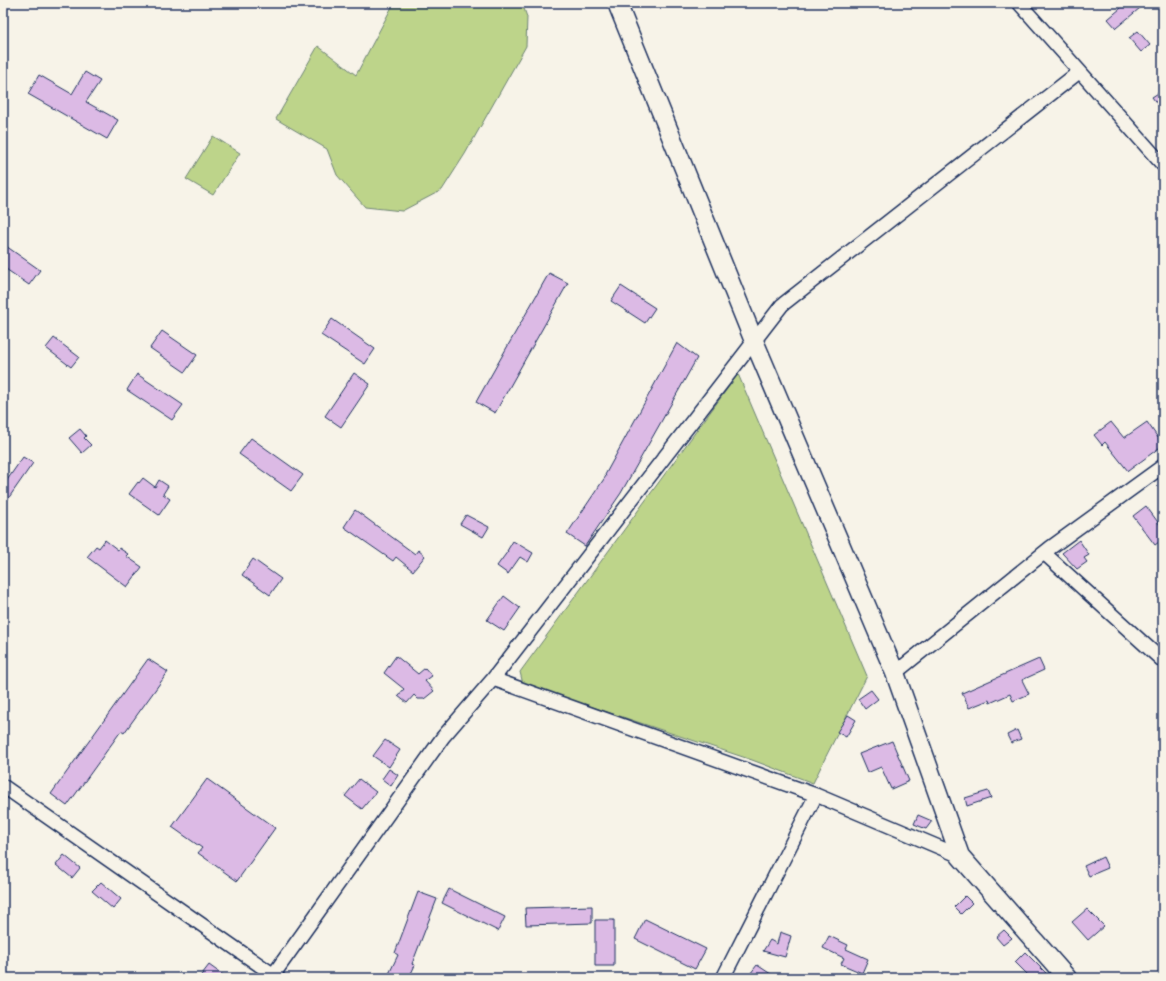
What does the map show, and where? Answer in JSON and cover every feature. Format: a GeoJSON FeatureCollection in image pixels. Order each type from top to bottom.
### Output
{"type":"FeatureCollection","features":[{"type":"Feature","properties":{"kind":"main road"},"geometry":{"type":"LineString","coordinates":[[617,3],[754,341],[895,673],[960,856],[1066,978]]}},
{"type":"Feature","properties":{"kind":"street"},"geometry":{"type":"LineString","coordinates":[[1019,3],[1078,72],[1163,165]]}},
{"type":"Feature","properties":{"kind":"street"},"geometry":{"type":"LineString","coordinates":[[3,786],[274,977],[443,737],[492,679],[782,305],[1078,72]]}},
{"type":"Feature","properties":{"kind":"street"},"geometry":{"type":"LineString","coordinates":[[895,673],[1044,553],[1163,466]]}},
{"type":"Feature","properties":{"kind":"street"},"geometry":{"type":"LineString","coordinates":[[1044,553],[1163,661]]}},
{"type":"Feature","properties":{"kind":"street"},"geometry":{"type":"LineString","coordinates":[[492,679],[816,795],[960,856]]}},
{"type":"Feature","properties":{"kind":"street"},"geometry":{"type":"LineString","coordinates":[[723,978],[816,795]]}},
{"type":"Feature","properties":{"kind":"green space"},"geometry":{"type":"Polygon","coordinates":[[[394,3],[522,3],[527,17],[526,46],[465,154],[442,190],[402,211],[365,207],[337,175],[327,149],[276,119],[318,46],[356,75],[394,3]]]}},
{"type":"Feature","properties":{"kind":"green space"},"geometry":{"type":"Polygon","coordinates":[[[213,136],[240,153],[213,195],[186,179],[213,136]]]}},
{"type":"Feature","properties":{"kind":"green space"},"geometry":{"type":"Polygon","coordinates":[[[738,374],[867,676],[813,783],[752,760],[523,684],[520,672],[738,374]]]}},
{"type":"Feature","properties":{"kind":"building"},"geometry":{"type":"Polygon","coordinates":[[[1127,3],[1146,3],[1116,28],[1108,19],[1127,3]]]}},
{"type":"Feature","properties":{"kind":"building"},"geometry":{"type":"Polygon","coordinates":[[[1138,31],[1150,45],[1141,52],[1129,38],[1138,31]]]}},
{"type":"Feature","properties":{"kind":"building"},"geometry":{"type":"Polygon","coordinates":[[[85,72],[100,81],[86,102],[118,120],[107,139],[28,94],[39,75],[72,94],[85,72]]]}},
{"type":"Feature","properties":{"kind":"building"},"geometry":{"type":"Polygon","coordinates":[[[1163,90],[1163,112],[1152,97],[1163,90]]]}},
{"type":"Feature","properties":{"kind":"building"},"geometry":{"type":"Polygon","coordinates":[[[3,244],[40,270],[29,285],[3,267],[3,244]]]}},
{"type":"Feature","properties":{"kind":"building"},"geometry":{"type":"Polygon","coordinates":[[[549,273],[568,283],[495,413],[476,402],[549,273]]]}},
{"type":"Feature","properties":{"kind":"building"},"geometry":{"type":"Polygon","coordinates":[[[621,286],[655,308],[645,323],[611,301],[621,286]]]}},
{"type":"Feature","properties":{"kind":"building"},"geometry":{"type":"Polygon","coordinates":[[[332,319],[375,349],[365,364],[321,335],[332,319]]]}},
{"type":"Feature","properties":{"kind":"building"},"geometry":{"type":"Polygon","coordinates":[[[162,331],[197,355],[185,372],[150,348],[162,331]]]}},
{"type":"Feature","properties":{"kind":"building"},"geometry":{"type":"Polygon","coordinates":[[[54,338],[79,357],[71,367],[46,348],[54,338]]]}},
{"type":"Feature","properties":{"kind":"building"},"geometry":{"type":"Polygon","coordinates":[[[677,343],[697,358],[621,493],[585,546],[567,534],[606,476],[605,475],[677,343]]]}},
{"type":"Feature","properties":{"kind":"building"},"geometry":{"type":"Polygon","coordinates":[[[354,373],[370,384],[341,427],[325,416],[354,373]]]}},
{"type":"Feature","properties":{"kind":"building"},"geometry":{"type":"Polygon","coordinates":[[[137,374],[183,405],[172,420],[127,390],[137,374]]]}},
{"type":"Feature","properties":{"kind":"building"},"geometry":{"type":"Polygon","coordinates":[[[1111,422],[1124,438],[1147,422],[1163,445],[1128,471],[1105,442],[1102,445],[1094,435],[1111,422]]]}},
{"type":"Feature","properties":{"kind":"building"},"geometry":{"type":"Polygon","coordinates":[[[80,429],[86,436],[84,438],[91,445],[82,453],[69,438],[80,429]]]}},
{"type":"Feature","properties":{"kind":"building"},"geometry":{"type":"Polygon","coordinates":[[[251,438],[303,475],[291,491],[239,454],[251,438]]]}},
{"type":"Feature","properties":{"kind":"building"},"geometry":{"type":"Polygon","coordinates":[[[23,457],[33,463],[3,506],[3,486],[23,457]]]}},
{"type":"Feature","properties":{"kind":"building"},"geometry":{"type":"Polygon","coordinates":[[[143,478],[155,487],[159,480],[168,486],[163,494],[170,499],[159,515],[129,494],[143,478]]]}},
{"type":"Feature","properties":{"kind":"building"},"geometry":{"type":"Polygon","coordinates":[[[1146,506],[1163,529],[1163,539],[1155,545],[1133,516],[1146,506]]]}},
{"type":"Feature","properties":{"kind":"building"},"geometry":{"type":"Polygon","coordinates":[[[355,510],[415,554],[418,550],[425,556],[413,571],[396,557],[393,561],[344,527],[355,510]]]}},
{"type":"Feature","properties":{"kind":"building"},"geometry":{"type":"Polygon","coordinates":[[[466,515],[489,527],[483,537],[460,524],[466,515]]]}},
{"type":"Feature","properties":{"kind":"building"},"geometry":{"type":"Polygon","coordinates":[[[105,540],[118,550],[119,548],[128,554],[126,556],[142,567],[127,587],[87,557],[96,546],[99,548],[105,540]]]}},
{"type":"Feature","properties":{"kind":"building"},"geometry":{"type":"Polygon","coordinates":[[[1079,540],[1089,555],[1084,558],[1087,562],[1077,569],[1062,553],[1079,540]]]}},
{"type":"Feature","properties":{"kind":"building"},"geometry":{"type":"Polygon","coordinates":[[[513,541],[533,553],[528,562],[520,557],[508,574],[497,566],[513,541]]]}},
{"type":"Feature","properties":{"kind":"building"},"geometry":{"type":"Polygon","coordinates":[[[253,559],[281,579],[270,595],[242,575],[253,559]]]}},
{"type":"Feature","properties":{"kind":"building"},"geometry":{"type":"Polygon","coordinates":[[[504,596],[520,608],[504,631],[487,620],[504,596]]]}},
{"type":"Feature","properties":{"kind":"building"},"geometry":{"type":"Polygon","coordinates":[[[396,656],[418,674],[425,668],[432,676],[425,681],[434,691],[424,699],[418,699],[414,695],[407,703],[398,696],[404,689],[384,673],[396,656]]]}},
{"type":"Feature","properties":{"kind":"building"},"geometry":{"type":"Polygon","coordinates":[[[148,659],[168,672],[124,733],[121,731],[67,806],[51,794],[148,659]]]}},
{"type":"Feature","properties":{"kind":"building"},"geometry":{"type":"Polygon","coordinates":[[[1039,659],[1044,670],[1022,680],[1029,694],[1013,701],[1010,694],[990,703],[989,700],[969,708],[962,693],[1039,659]]]}},
{"type":"Feature","properties":{"kind":"building"},"geometry":{"type":"Polygon","coordinates":[[[871,690],[878,699],[865,709],[858,699],[871,690]]]}},
{"type":"Feature","properties":{"kind":"building"},"geometry":{"type":"Polygon","coordinates":[[[848,715],[856,720],[846,737],[837,732],[848,715]]]}},
{"type":"Feature","properties":{"kind":"building"},"geometry":{"type":"Polygon","coordinates":[[[1017,730],[1021,739],[1011,743],[1007,735],[1017,730]]]}},
{"type":"Feature","properties":{"kind":"building"},"geometry":{"type":"Polygon","coordinates":[[[385,740],[400,750],[389,767],[373,756],[385,740]]]}},
{"type":"Feature","properties":{"kind":"building"},"geometry":{"type":"Polygon","coordinates":[[[892,741],[909,781],[891,789],[881,767],[867,773],[859,754],[892,741]]]}},
{"type":"Feature","properties":{"kind":"building"},"geometry":{"type":"Polygon","coordinates":[[[389,769],[398,775],[391,786],[382,779],[389,769]]]}},
{"type":"Feature","properties":{"kind":"building"},"geometry":{"type":"Polygon","coordinates":[[[207,779],[275,828],[237,881],[198,853],[202,848],[172,827],[207,779]]]}},
{"type":"Feature","properties":{"kind":"building"},"geometry":{"type":"Polygon","coordinates":[[[359,779],[376,792],[362,809],[345,796],[359,779]]]}},
{"type":"Feature","properties":{"kind":"building"},"geometry":{"type":"Polygon","coordinates":[[[988,791],[991,798],[967,806],[965,798],[988,791]]]}},
{"type":"Feature","properties":{"kind":"building"},"geometry":{"type":"Polygon","coordinates":[[[918,815],[932,821],[926,829],[914,824],[918,815]]]}},
{"type":"Feature","properties":{"kind":"building"},"geometry":{"type":"Polygon","coordinates":[[[64,855],[80,868],[72,878],[56,865],[64,855]]]}},
{"type":"Feature","properties":{"kind":"building"},"geometry":{"type":"Polygon","coordinates":[[[1103,857],[1108,868],[1089,876],[1084,866],[1103,857]]]}},
{"type":"Feature","properties":{"kind":"building"},"geometry":{"type":"Polygon","coordinates":[[[101,882],[121,899],[113,909],[92,891],[101,882]]]}},
{"type":"Feature","properties":{"kind":"building"},"geometry":{"type":"Polygon","coordinates":[[[449,889],[505,917],[498,931],[442,903],[449,889]]]}},
{"type":"Feature","properties":{"kind":"building"},"geometry":{"type":"Polygon","coordinates":[[[418,892],[437,899],[412,964],[415,965],[409,978],[387,978],[398,955],[395,953],[418,892]]]}},
{"type":"Feature","properties":{"kind":"building"},"geometry":{"type":"Polygon","coordinates":[[[965,896],[972,903],[961,914],[954,907],[965,896]]]}},
{"type":"Feature","properties":{"kind":"building"},"geometry":{"type":"Polygon","coordinates":[[[592,906],[592,923],[526,925],[525,908],[592,906]]]}},
{"type":"Feature","properties":{"kind":"building"},"geometry":{"type":"Polygon","coordinates":[[[1087,909],[1104,926],[1088,940],[1072,922],[1087,909]]]}},
{"type":"Feature","properties":{"kind":"building"},"geometry":{"type":"Polygon","coordinates":[[[645,919],[706,949],[695,969],[635,939],[645,919]]]}},
{"type":"Feature","properties":{"kind":"building"},"geometry":{"type":"Polygon","coordinates":[[[595,920],[614,920],[614,966],[595,966],[595,920]]]}},
{"type":"Feature","properties":{"kind":"building"},"geometry":{"type":"Polygon","coordinates":[[[1004,930],[1012,938],[1003,945],[996,937],[1004,930]]]}},
{"type":"Feature","properties":{"kind":"building"},"geometry":{"type":"Polygon","coordinates":[[[780,932],[791,936],[785,957],[763,951],[770,940],[777,944],[780,932]]]}},
{"type":"Feature","properties":{"kind":"building"},"geometry":{"type":"Polygon","coordinates":[[[829,936],[848,945],[846,949],[868,959],[862,973],[841,964],[844,958],[823,948],[829,936]]]}},
{"type":"Feature","properties":{"kind":"building"},"geometry":{"type":"Polygon","coordinates":[[[1025,952],[1046,973],[1041,978],[1031,978],[1015,962],[1025,952]]]}},
{"type":"Feature","properties":{"kind":"building"},"geometry":{"type":"Polygon","coordinates":[[[209,965],[227,978],[199,978],[209,965]]]}},
{"type":"Feature","properties":{"kind":"building"},"geometry":{"type":"Polygon","coordinates":[[[757,965],[777,978],[747,978],[757,965]]]}}]}
